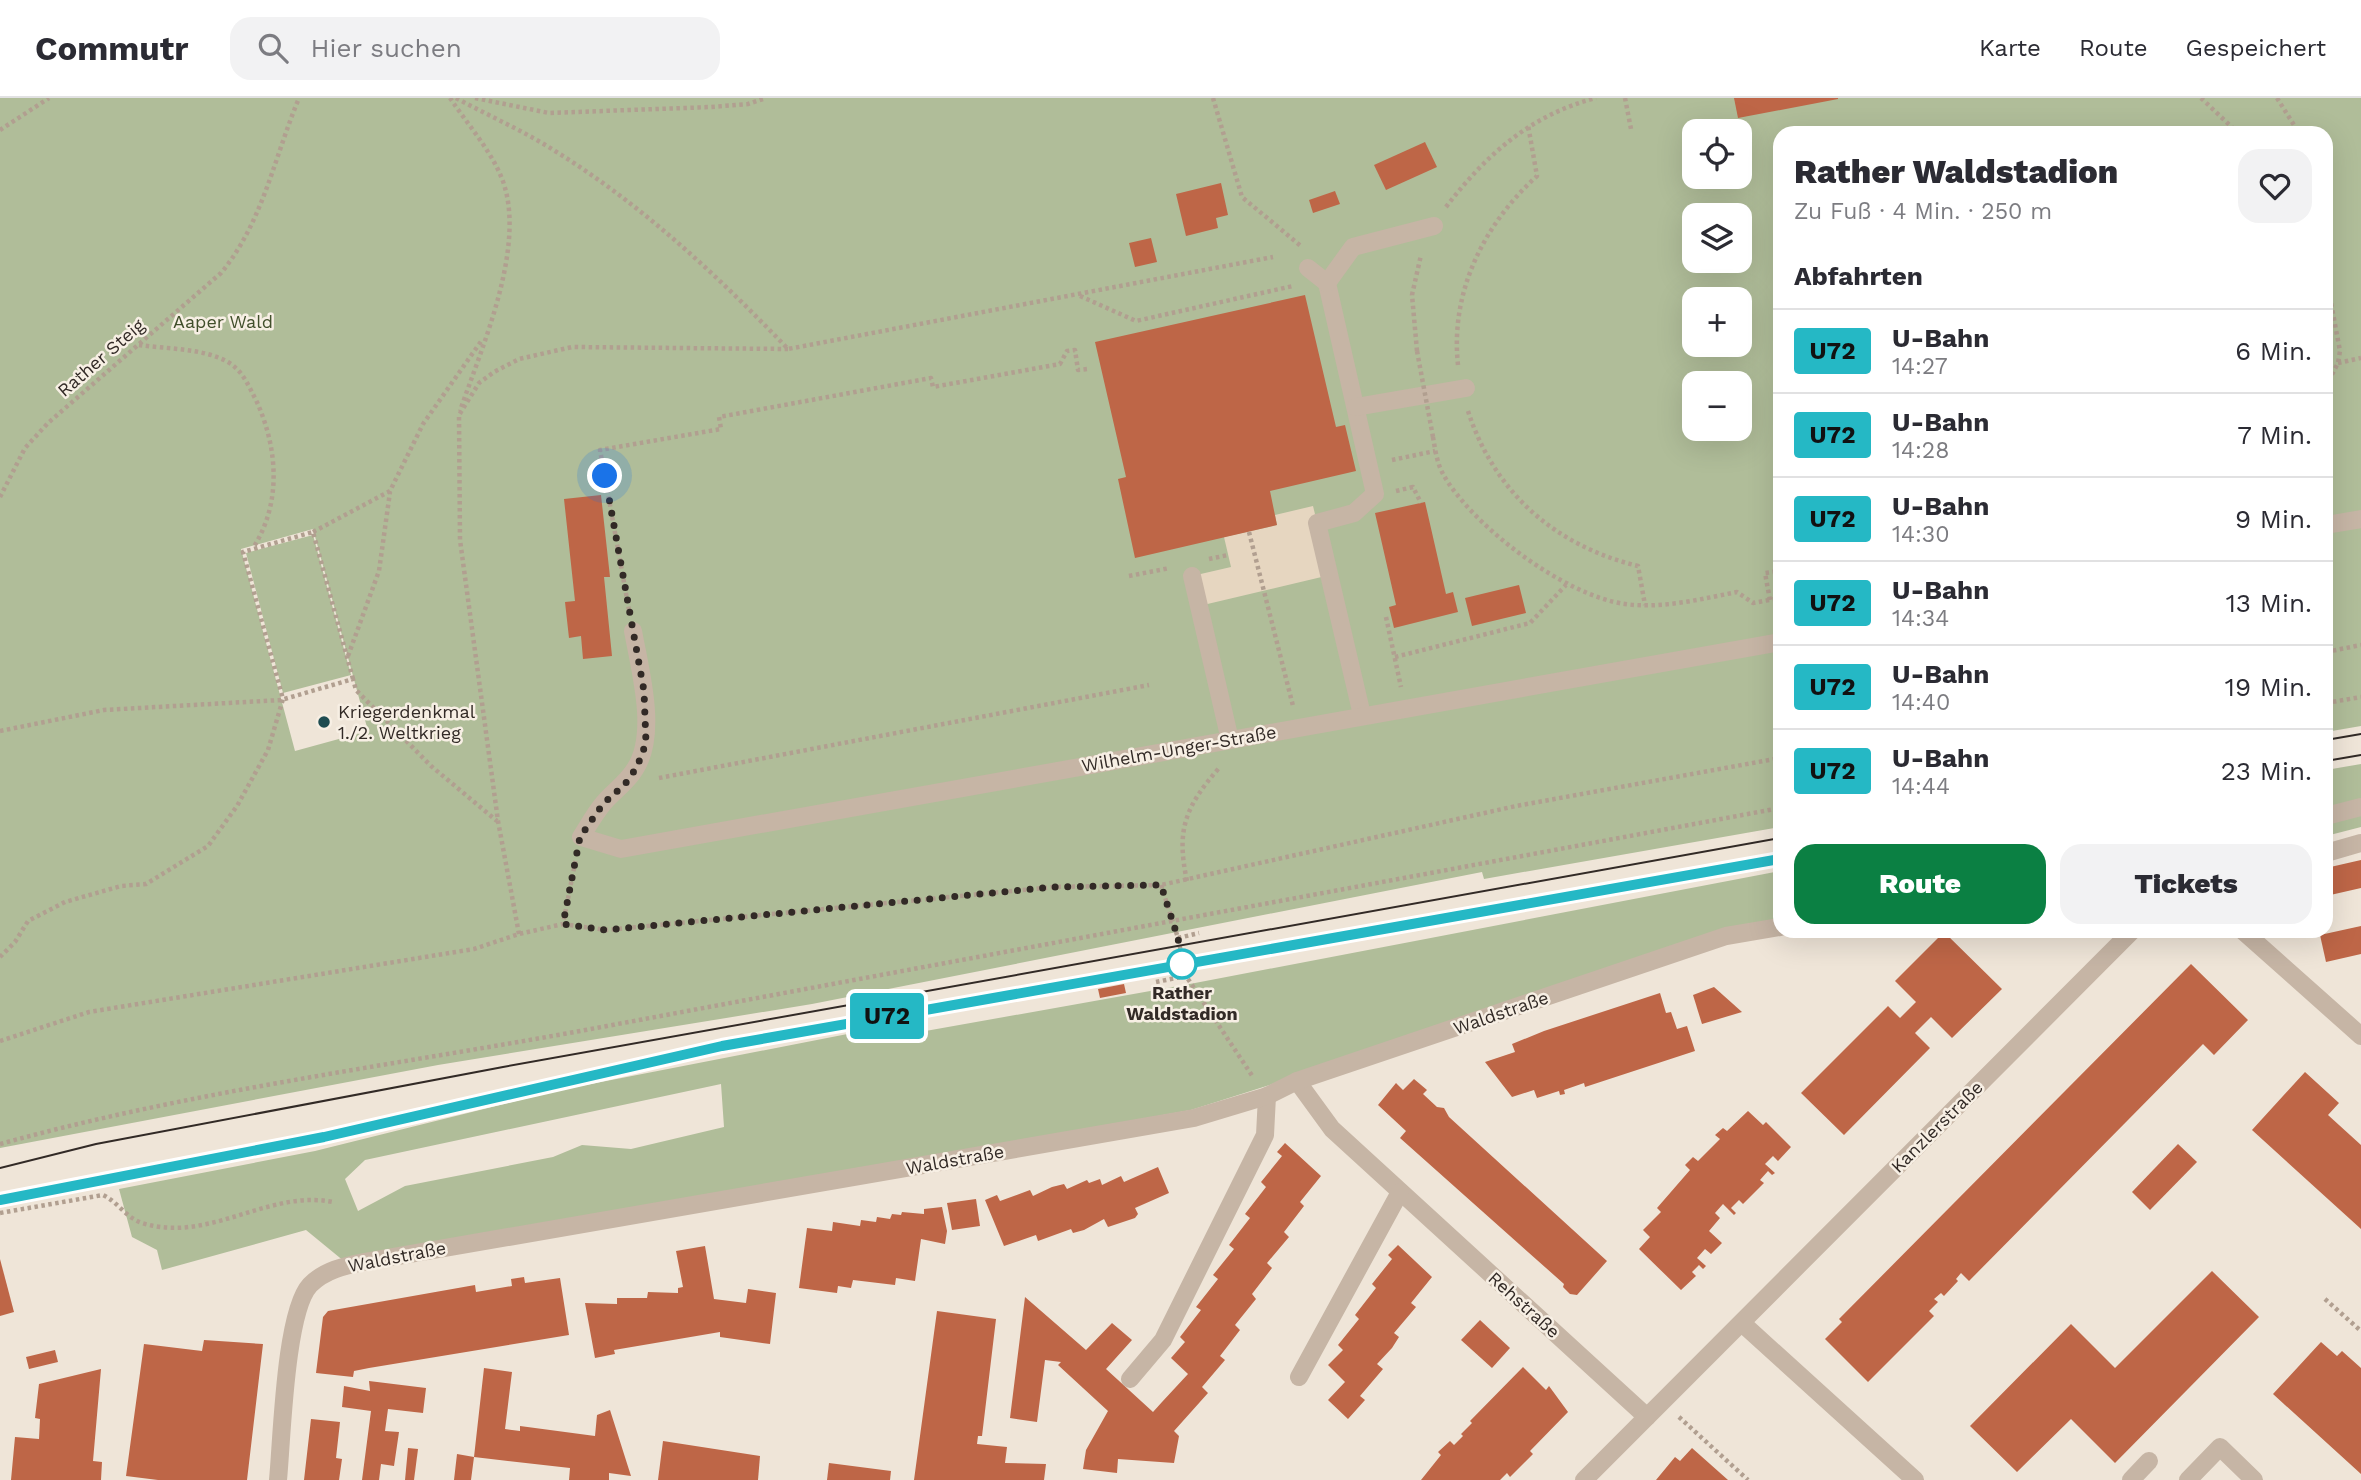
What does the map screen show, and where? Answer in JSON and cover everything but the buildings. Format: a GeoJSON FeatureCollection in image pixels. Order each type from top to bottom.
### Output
{"type":"FeatureCollection","features":[{"type":"Feature","properties":{"kind":"street"},"geometry":{"type":"LineString","coordinates":[[1327,283],[1353,247],[1434,226]]}},
{"type":"Feature","properties":{"kind":"street"},"geometry":{"type":"LineString","coordinates":[[1308,268],[1327,283],[1375,494],[1354,513],[1317,523],[1362,715]]}},
{"type":"Feature","properties":{"kind":"street"},"geometry":{"type":"LineString","coordinates":[[1356,407],[1464,388]]}},
{"type":"Feature","properties":{"kind":"street"},"geometry":{"type":"LineString","coordinates":[[2333,524],[2361,519]]}},
{"type":"Feature","properties":{"kind":"street"},"geometry":{"type":"LineString","coordinates":[[1192,576],[1230,740]]}},
{"type":"Feature","properties":{"kind":"street"},"geometry":{"type":"LineString","coordinates":[[580,837],[603,804],[625,784],[637,767],[646,743],[644,691],[633,631]]}},
{"type":"Feature","properties":{"kind":"street","name":"Wilhelm-Unger-Straße"},"geometry":{"type":"LineString","coordinates":[[580,837],[621,849],[1773,643]]}},
{"type":"Feature","properties":{"kind":"street"},"geometry":{"type":"LineString","coordinates":[[2333,814],[2361,807]]}},
{"type":"Feature","properties":{"kind":"street"},"geometry":{"type":"LineString","coordinates":[[2333,851],[2361,843]]}},
{"type":"Feature","properties":{"kind":"street","name":"Waldstraße"},"geometry":{"type":"LineString","coordinates":[[278,1480],[296,1313],[308,1287],[327,1272],[364,1262],[1194,1118],[1267,1096],[1297,1081],[1726,936],[1773,928]]}},
{"type":"Feature","properties":{"kind":"street","name":"Kanzlerstraße"},"geometry":{"type":"LineString","coordinates":[[1584,1480],[1743,1324],[2123,938]]}},
{"type":"Feature","properties":{"kind":"street"},"geometry":{"type":"LineString","coordinates":[[2251,938],[2361,1036]]}},
{"type":"Feature","properties":{"kind":"street","name":"Rehstraße"},"geometry":{"type":"LineString","coordinates":[[1297,1081],[1332,1129],[1647,1417]]}},
{"type":"Feature","properties":{"kind":"street"},"geometry":{"type":"LineString","coordinates":[[1130,1378],[1163,1340],[1265,1135],[1267,1096]]}},
{"type":"Feature","properties":{"kind":"street"},"geometry":{"type":"LineString","coordinates":[[1299,1377],[1400,1192]]}},
{"type":"Feature","properties":{"kind":"street"},"geometry":{"type":"LineString","coordinates":[[1743,1324],[1914,1480]]}},
{"type":"Feature","properties":{"kind":"street"},"geometry":{"type":"LineString","coordinates":[[2188,1480],[2220,1447],[2254,1480]]}},
{"type":"Feature","properties":{"kind":"street"},"geometry":{"type":"LineString","coordinates":[[2131,1480],[2150,1461]]}},
{"type":"Feature","properties":{"kind":"path"},"geometry":{"type":"LineString","coordinates":[[0,131],[49,98]]}},
{"type":"Feature","properties":{"kind":"path","name":"Rather Steig"},"geometry":{"type":"LineString","coordinates":[[0,497],[33,440],[220,273],[239,250],[252,227],[299,98]]}},
{"type":"Feature","properties":{"kind":"path"},"geometry":{"type":"LineString","coordinates":[[450,98],[500,175],[511,225],[507,267],[459,415],[460,540],[498,821],[519,934]]}},
{"type":"Feature","properties":{"kind":"path"},"geometry":{"type":"LineString","coordinates":[[456,98],[554,150],[619,194],[698,262],[789,349]]}},
{"type":"Feature","properties":{"kind":"path"},"geometry":{"type":"LineString","coordinates":[[475,98],[549,113],[711,107],[748,104],[766,98]]}},
{"type":"Feature","properties":{"kind":"path"},"geometry":{"type":"LineString","coordinates":[[1213,98],[1242,197],[1302,248],[1308,268]]}},
{"type":"Feature","properties":{"kind":"path"},"geometry":{"type":"LineString","coordinates":[[1596,98],[1570,105],[1528,125],[1472,174],[1434,226],[1420,258],[1412,295],[1417,351],[1443,475],[1480,518],[1530,561],[1566,585],[1612,601],[1645,605],[1682,603],[1737,592],[1753,603],[1773,599]]}},
{"type":"Feature","properties":{"kind":"path"},"geometry":{"type":"LineString","coordinates":[[1625,98],[1631,129]]}},
{"type":"Feature","properties":{"kind":"path"},"geometry":{"type":"LineString","coordinates":[[2201,98],[2231,126]]}},
{"type":"Feature","properties":{"kind":"path"},"geometry":{"type":"LineString","coordinates":[[2277,98],[2295,126]]}},
{"type":"Feature","properties":{"kind":"path"},"geometry":{"type":"LineString","coordinates":[[1528,125],[1537,176],[1508,205],[1488,235],[1472,267],[1459,312],[1457,354],[1464,388],[1480,446],[1514,495],[1541,521],[1576,544],[1638,566],[1645,605]]}},
{"type":"Feature","properties":{"kind":"path"},"geometry":{"type":"LineString","coordinates":[[459,415],[478,383],[494,372],[519,359],[572,347],[789,349],[1273,257]]}},
{"type":"Feature","properties":{"kind":"path"},"geometry":{"type":"LineString","coordinates":[[1079,296],[1136,321],[1313,282],[1327,283]]}},
{"type":"Feature","properties":{"kind":"path"},"geometry":{"type":"LineString","coordinates":[[2333,314],[2340,351],[2333,373]]}},
{"type":"Feature","properties":{"kind":"path"},"geometry":{"type":"LineString","coordinates":[[347,657],[379,571],[390,491],[423,424],[486,334]]}},
{"type":"Feature","properties":{"kind":"path"},"geometry":{"type":"LineString","coordinates":[[138,345],[188,351],[227,361],[244,374],[267,425],[274,463],[272,507],[266,527],[252,549]]}},
{"type":"Feature","properties":{"kind":"path"},"geometry":{"type":"LineString","coordinates":[[633,631],[600,450],[721,429],[719,416],[931,378],[933,387],[1060,364],[1067,351],[1075,350],[1078,370],[1087,369]]}},
{"type":"Feature","properties":{"kind":"path"},"geometry":{"type":"LineString","coordinates":[[2338,363],[2361,358]]}},
{"type":"Feature","properties":{"kind":"path"},"geometry":{"type":"LineString","coordinates":[[1392,460],[1436,451]]}},
{"type":"Feature","properties":{"kind":"path"},"geometry":{"type":"LineString","coordinates":[[0,957],[15,942],[28,921],[65,902],[121,886],[146,884],[208,846],[237,806],[268,750],[283,699],[243,552],[313,532],[390,491]]}},
{"type":"Feature","properties":{"kind":"path"},"geometry":{"type":"LineString","coordinates":[[1249,531],[1298,727]]}},
{"type":"Feature","properties":{"kind":"path"},"geometry":{"type":"LineString","coordinates":[[313,532],[356,690],[431,766],[498,821]]}},
{"type":"Feature","properties":{"kind":"path"},"geometry":{"type":"LineString","coordinates":[[1770,600],[1765,573],[1773,571]]}},
{"type":"Feature","properties":{"kind":"path"},"geometry":{"type":"LineString","coordinates":[[1395,657],[1530,623],[1566,585]]}},
{"type":"Feature","properties":{"kind":"path"},"geometry":{"type":"LineString","coordinates":[[1386,617],[1406,708]]}},
{"type":"Feature","properties":{"kind":"path"},"geometry":{"type":"LineString","coordinates":[[2333,651],[2361,645]]}},
{"type":"Feature","properties":{"kind":"path"},"geometry":{"type":"LineString","coordinates":[[0,731],[104,710],[283,699],[353,679]]}},
{"type":"Feature","properties":{"kind":"path"},"geometry":{"type":"LineString","coordinates":[[625,784],[1149,684]]}},
{"type":"Feature","properties":{"kind":"path"},"geometry":{"type":"LineString","coordinates":[[2333,702],[2361,697]]}},
{"type":"Feature","properties":{"kind":"path"},"geometry":{"type":"LineString","coordinates":[[0,1041],[89,1012],[474,950],[519,934],[563,924],[606,930],[1054,887],[1161,885],[1517,806],[1773,759]]}},
{"type":"Feature","properties":{"kind":"path"},"geometry":{"type":"LineString","coordinates":[[1186,881],[1181,852],[1183,821],[1196,795],[1219,768]]}},
{"type":"Feature","properties":{"kind":"path"},"geometry":{"type":"LineString","coordinates":[[0,1144],[77,1122],[276,1083],[560,1035],[1172,919],[1548,853],[1773,809]]}},
{"type":"Feature","properties":{"kind":"path"},"geometry":{"type":"LineString","coordinates":[[563,924],[580,837]]}},
{"type":"Feature","properties":{"kind":"path"},"geometry":{"type":"LineString","coordinates":[[1161,885],[1178,938],[1186,976],[1253,1076]]}},
{"type":"Feature","properties":{"kind":"path"},"geometry":{"type":"LineString","coordinates":[[1178,938],[1199,933]]}},
{"type":"Feature","properties":{"kind":"path"},"geometry":{"type":"LineString","coordinates":[[1156,982],[1186,976]]}},
{"type":"Feature","properties":{"kind":"path"},"geometry":{"type":"LineString","coordinates":[[0,1213],[95,1195],[107,1197],[129,1217],[141,1222],[188,1227],[239,1217],[286,1200],[314,1198],[333,1202]]}},
{"type":"Feature","properties":{"kind":"path"},"geometry":{"type":"LineString","coordinates":[[2325,1299],[2361,1331]]}},
{"type":"Feature","properties":{"kind":"path"},"geometry":{"type":"LineString","coordinates":[[1663,1402],[1748,1480]]}},
{"type":"Feature","properties":{"kind":"green space","name":"Aaper Wald"},"geometry":{"type":"Polygon","coordinates":[[[0,98],[2361,98],[2361,726],[2333,731],[2333,126],[1773,126],[1773,828],[1484,879],[1482,872],[812,1004],[438,1065],[0,1148],[0,98]],[[313,529],[241,549],[295,751],[368,731],[313,529]]]}},
{"type":"Feature","properties":{"kind":"green space"},"geometry":{"type":"Polygon","coordinates":[[[313,535],[351,675],[283,693],[246,553],[313,535]]]}},
{"type":"Feature","properties":{"kind":"green space"},"geometry":{"type":"Polygon","coordinates":[[[2361,764],[2361,827],[2333,834],[2333,769],[2361,764]]]}},
{"type":"Feature","properties":{"kind":"green space"},"geometry":{"type":"Polygon","coordinates":[[[1773,872],[1773,924],[1191,1110],[345,1262],[306,1230],[162,1270],[157,1250],[132,1237],[119,1189],[315,1151],[560,1090],[873,1029],[875,1040],[1195,983],[1773,872]],[[721,1084],[365,1160],[345,1179],[358,1211],[405,1186],[553,1157],[582,1145],[631,1149],[724,1127],[721,1084]]]}},
{"type":"Feature","properties":{"kind":"shaded area"},"geometry":{"type":"Polygon","coordinates":[[[1313,506],[1330,575],[1199,606],[1192,576],[1231,567],[1224,537],[1277,525],[1275,515],[1313,506]]]}},
{"type":"Feature","properties":{"kind":"tram line"},"geometry":{"type":"LineString","coordinates":[[2333,739],[2361,734]]}},
{"type":"Feature","properties":{"kind":"tram line"},"geometry":{"type":"LineString","coordinates":[[2333,760],[2361,755]]}},
{"type":"Feature","properties":{"kind":"tram line"},"geometry":{"type":"LineString","coordinates":[[0,1168],[96,1144],[503,1067],[1773,839]]}},
{"type":"Feature","properties":{"kind":"tram line"},"geometry":{"type":"LineString","coordinates":[[0,1200],[324,1137],[698,1051],[1773,860]]}},
{"type":"Feature","properties":{"kind":"metro line","name":"U72"},"geometry":{"type":"LineString","coordinates":[[0,1200],[324,1137],[722,1046],[1773,860]]}},
{"type":"Feature","properties":{"kind":"place","name":"Kriegerdenkmal 1./2. Weltkrieg"},"geometry":{"type":"Point","coordinates":[324,722]}},
{"type":"Feature","properties":{"kind":"place","name":"Rather Waldstadion"},"geometry":{"type":"Point","coordinates":[1182,964]}},
{"type":"Feature","properties":{"kind":"route"},"geometry":{"type":"LineString","coordinates":[[605,476],[644,691],[646,743],[637,767],[625,784],[603,804],[580,837],[563,924],[606,930],[1054,887],[1161,885],[1178,938],[1182,964]]}}]}
